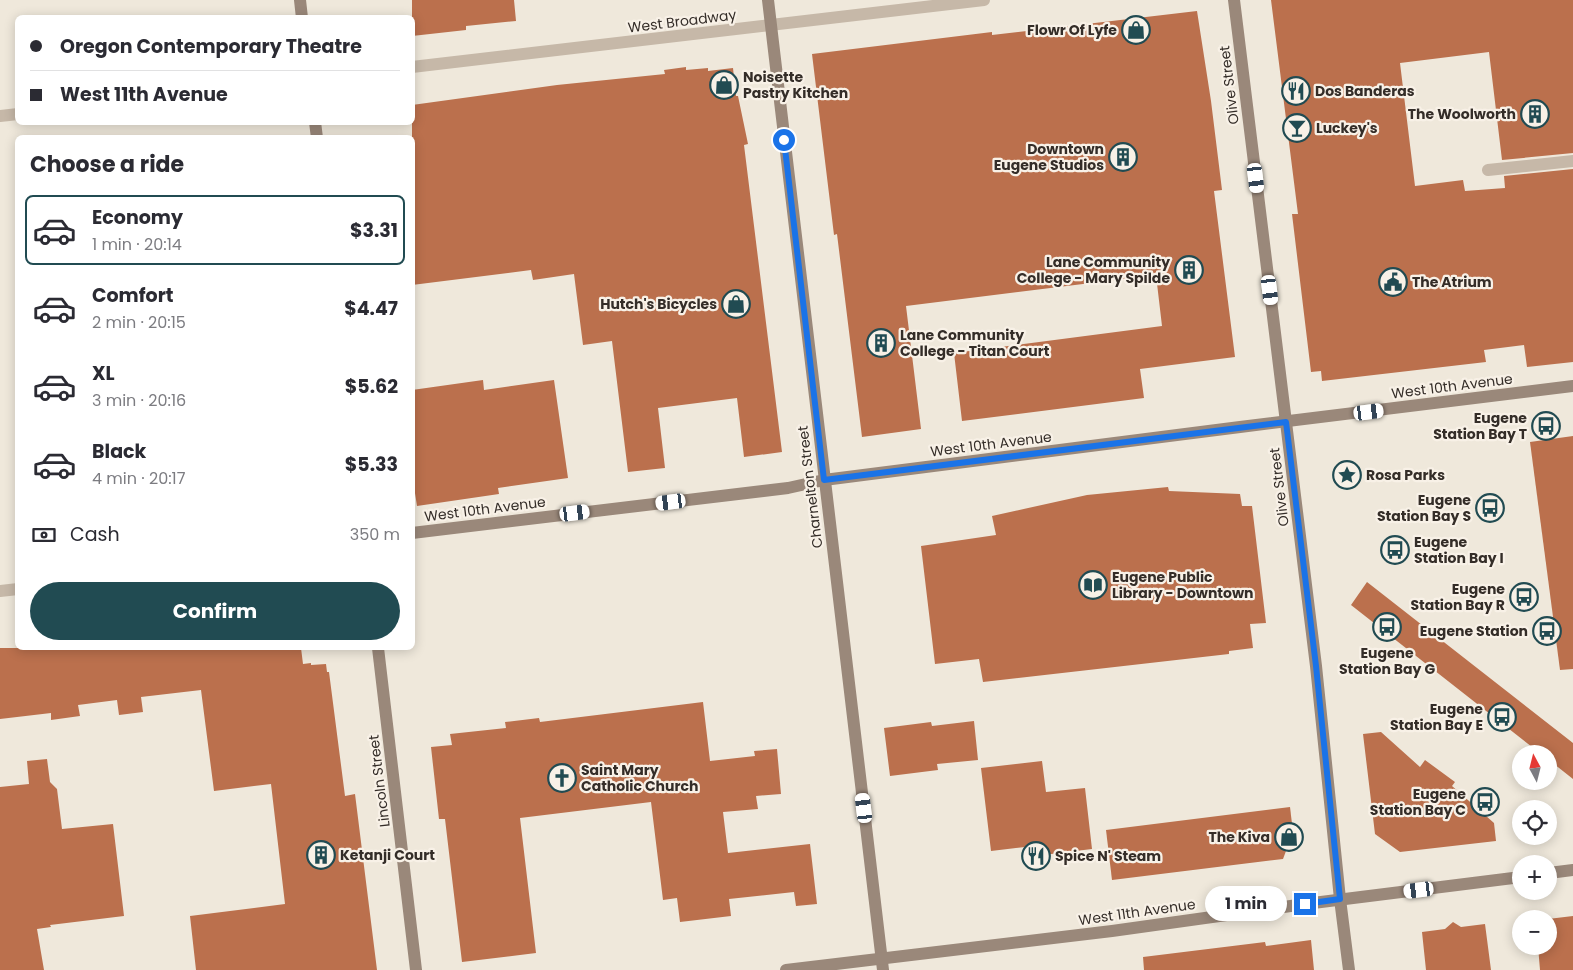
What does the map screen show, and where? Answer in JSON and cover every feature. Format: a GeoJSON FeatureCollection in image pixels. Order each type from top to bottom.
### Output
{"type":"FeatureCollection","features":[{"type":"Feature","properties":{"kind":"street"},"geometry":{"type":"LineString","coordinates":[[300,0],[302,15]]}},
{"type":"Feature","properties":{"kind":"street","name":"Charnelton Street"},"geometry":{"type":"LineString","coordinates":[[768,0],[882,964]]}},
{"type":"Feature","properties":{"kind":"street","name":"West Broadway"},"geometry":{"type":"LineString","coordinates":[[415,68],[984,0]]}},
{"type":"Feature","properties":{"kind":"street","name":"Olive Street"},"geometry":{"type":"LineString","coordinates":[[1234,0],[1316,666],[1349,970]]}},
{"type":"Feature","properties":{"kind":"street"},"geometry":{"type":"LineString","coordinates":[[0,116],[15,114]]}},
{"type":"Feature","properties":{"kind":"street"},"geometry":{"type":"LineString","coordinates":[[1488,170],[1573,161]]}},
{"type":"Feature","properties":{"kind":"street","name":"West 10th Avenue"},"geometry":{"type":"LineString","coordinates":[[415,533],[788,488],[824,480],[1573,386]]}},
{"type":"Feature","properties":{"kind":"street"},"geometry":{"type":"LineString","coordinates":[[0,591],[15,589]]}},
{"type":"Feature","properties":{"kind":"street","name":"Lincoln Street"},"geometry":{"type":"LineString","coordinates":[[378,650],[416,970]]}},
{"type":"Feature","properties":{"kind":"street"},"geometry":{"type":"LineString","coordinates":[[1557,872],[1573,870]]}},
{"type":"Feature","properties":{"kind":"street","name":"West 11th Avenue"},"geometry":{"type":"LineString","coordinates":[[786,970],[882,964],[1340,899],[1512,878]]}},
{"type":"Feature","properties":{"kind":"building"},"geometry":{"type":"Polygon","coordinates":[[[412,0],[514,0],[516,21],[466,26],[466,30],[415,36],[415,15],[412,15],[412,0]]]}},
{"type":"Feature","properties":{"kind":"building"},"geometry":{"type":"Polygon","coordinates":[[[1271,0],[1573,0],[1573,153],[1502,160],[1489,52],[1400,63],[1415,186],[1463,180],[1465,191],[1505,188],[1504,176],[1573,169],[1573,362],[1527,367],[1524,345],[1484,350],[1486,362],[1322,381],[1321,371],[1311,372],[1292,214],[1298,214],[1271,0]]]}},
{"type":"Feature","properties":{"kind":"building"},"geometry":{"type":"Polygon","coordinates":[[[1197,11],[1222,190],[1214,191],[1235,357],[1140,369],[1144,398],[962,421],[954,353],[1162,326],[1156,275],[906,306],[921,429],[862,437],[837,234],[834,235],[812,54],[992,32],[992,35],[1197,11]]]}},
{"type":"Feature","properties":{"kind":"building"},"geometry":{"type":"Polygon","coordinates":[[[686,67],[686,70],[708,68],[708,71],[733,68],[736,96],[738,96],[748,144],[744,145],[782,452],[744,457],[737,398],[658,408],[665,468],[628,472],[612,341],[583,345],[574,274],[533,280],[531,270],[415,285],[415,135],[412,135],[412,125],[415,125],[415,105],[557,85],[665,74],[664,70],[686,67]]]}},
{"type":"Feature","properties":{"kind":"building"},"geometry":{"type":"Polygon","coordinates":[[[483,380],[484,390],[554,380],[568,478],[498,488],[499,494],[417,506],[415,493],[415,390],[483,380]]]}},
{"type":"Feature","properties":{"kind":"building"},"geometry":{"type":"Polygon","coordinates":[[[1573,436],[1573,669],[1560,670],[1530,442],[1573,436]]]}},
{"type":"Feature","properties":{"kind":"building","name":"Eugene Public Library - Downtown"},"geometry":{"type":"Polygon","coordinates":[[[1168,487],[1169,491],[1240,494],[1242,506],[1252,506],[1266,623],[1250,624],[1253,648],[1229,651],[1229,654],[983,682],[979,659],[935,664],[921,546],[996,535],[992,516],[1087,495],[1168,487]]]}},
{"type":"Feature","properties":{"kind":"building"},"geometry":{"type":"Polygon","coordinates":[[[1367,582],[1573,743],[1573,779],[1558,767],[1558,745],[1530,745],[1351,605],[1367,582]]]}},
{"type":"Feature","properties":{"kind":"building"},"geometry":{"type":"Polygon","coordinates":[[[0,648],[15,648],[15,650],[301,650],[303,664],[326,664],[327,672],[329,672],[345,796],[355,794],[377,970],[196,970],[190,916],[285,904],[271,784],[214,791],[201,690],[141,697],[143,712],[119,715],[117,700],[78,705],[80,716],[51,720],[51,713],[0,719],[0,648]]]}},
{"type":"Feature","properties":{"kind":"building"},"geometry":{"type":"Polygon","coordinates":[[[703,702],[710,761],[755,756],[754,751],[777,749],[781,794],[756,796],[758,809],[723,812],[728,853],[810,844],[817,904],[796,906],[794,892],[729,899],[731,916],[680,922],[677,898],[663,900],[651,802],[520,818],[536,953],[462,962],[445,819],[439,819],[431,747],[452,745],[450,734],[506,728],[505,722],[539,718],[540,722],[703,702]]]}},
{"type":"Feature","properties":{"kind":"building"},"geometry":{"type":"Polygon","coordinates":[[[974,721],[978,760],[937,764],[938,770],[890,776],[884,728],[931,722],[932,726],[974,721]]]}},
{"type":"Feature","properties":{"kind":"building"},"geometry":{"type":"Polygon","coordinates":[[[1381,732],[1420,767],[1425,760],[1455,782],[1452,786],[1494,823],[1496,841],[1400,852],[1375,834],[1363,734],[1381,732]]]}},
{"type":"Feature","properties":{"kind":"building"},"geometry":{"type":"Polygon","coordinates":[[[47,759],[50,782],[57,789],[62,829],[113,824],[124,916],[50,925],[51,927],[37,929],[44,970],[0,970],[0,787],[29,784],[27,761],[47,759]]]}},
{"type":"Feature","properties":{"kind":"building"},"geometry":{"type":"Polygon","coordinates":[[[1042,761],[1046,792],[1085,788],[1092,849],[1035,856],[1034,846],[991,851],[981,768],[1042,761]]]}},
{"type":"Feature","properties":{"kind":"building"},"geometry":{"type":"Polygon","coordinates":[[[1290,807],[1293,832],[1283,859],[1112,880],[1106,830],[1290,807]]]}},
{"type":"Feature","properties":{"kind":"building"},"geometry":{"type":"Polygon","coordinates":[[[1573,916],[1573,970],[1540,970],[1539,955],[1557,955],[1557,918],[1573,916]]]}},
{"type":"Feature","properties":{"kind":"building"},"geometry":{"type":"Polygon","coordinates":[[[1453,922],[1461,927],[1485,924],[1491,970],[1426,970],[1422,932],[1445,929],[1453,922]]]}},
{"type":"Feature","properties":{"kind":"building"},"geometry":{"type":"Polygon","coordinates":[[[1311,940],[1314,970],[1144,970],[1143,957],[1265,942],[1266,946],[1311,940]]]}},
{"type":"Feature","properties":{"kind":"place","name":"Flowr Of Lyfe"},"geometry":{"type":"Point","coordinates":[1136,30]}},
{"type":"Feature","properties":{"kind":"place","name":"Noisette Pastry Kitchen"},"geometry":{"type":"Point","coordinates":[724,85]}},
{"type":"Feature","properties":{"kind":"place","name":"Dos Banderas"},"geometry":{"type":"Point","coordinates":[1296,91]}},
{"type":"Feature","properties":{"kind":"place","name":"The Woolworth"},"geometry":{"type":"Point","coordinates":[1535,114]}},
{"type":"Feature","properties":{"kind":"place","name":"Luckey's"},"geometry":{"type":"Point","coordinates":[1297,128]}},
{"type":"Feature","properties":{"kind":"place","name":"Downtown Eugene Studios"},"geometry":{"type":"Point","coordinates":[1123,157]}},
{"type":"Feature","properties":{"kind":"place","name":"Lane Community College - Mary Spilde"},"geometry":{"type":"Point","coordinates":[1189,270]}},
{"type":"Feature","properties":{"kind":"place","name":"The Atrium"},"geometry":{"type":"Point","coordinates":[1393,282]}},
{"type":"Feature","properties":{"kind":"place","name":"Hutch's Bicycles"},"geometry":{"type":"Point","coordinates":[736,304]}},
{"type":"Feature","properties":{"kind":"place","name":"Lane Community College - Titan Court"},"geometry":{"type":"Point","coordinates":[881,343]}},
{"type":"Feature","properties":{"kind":"place","name":"Eugene Station Bay T"},"geometry":{"type":"Point","coordinates":[1546,426]}},
{"type":"Feature","properties":{"kind":"place","name":"Rosa Parks"},"geometry":{"type":"Point","coordinates":[1347,475]}},
{"type":"Feature","properties":{"kind":"place","name":"Eugene Station Bay S"},"geometry":{"type":"Point","coordinates":[1490,508]}},
{"type":"Feature","properties":{"kind":"place","name":"Eugene Station Bay I"},"geometry":{"type":"Point","coordinates":[1395,550]}},
{"type":"Feature","properties":{"kind":"place","name":"Eugene Public Library - Downtown"},"geometry":{"type":"Point","coordinates":[1093,585]}},
{"type":"Feature","properties":{"kind":"place","name":"Eugene Station Bay R"},"geometry":{"type":"Point","coordinates":[1524,597]}},
{"type":"Feature","properties":{"kind":"place","name":"Eugene Station Bay G"},"geometry":{"type":"Point","coordinates":[1387,627]}},
{"type":"Feature","properties":{"kind":"place","name":"Eugene Station"},"geometry":{"type":"Point","coordinates":[1547,631]}},
{"type":"Feature","properties":{"kind":"place","name":"Eugene Station Bay E"},"geometry":{"type":"Point","coordinates":[1502,717]}},
{"type":"Feature","properties":{"kind":"place","name":"Saint Mary Catholic Church"},"geometry":{"type":"Point","coordinates":[562,778]}},
{"type":"Feature","properties":{"kind":"place","name":"Eugene Station Bay C"},"geometry":{"type":"Point","coordinates":[1485,802]}},
{"type":"Feature","properties":{"kind":"place","name":"The Kiva"},"geometry":{"type":"Point","coordinates":[1289,837]}},
{"type":"Feature","properties":{"kind":"place","name":"Ketanji Court"},"geometry":{"type":"Point","coordinates":[321,855]}},
{"type":"Feature","properties":{"kind":"place","name":"Spice N' Steam"},"geometry":{"type":"Point","coordinates":[1036,856]}},
{"type":"Feature","properties":{"kind":"route"},"geometry":{"type":"LineString","coordinates":[[784,140],[824,480],[1240,426],[1286,422],[1316,666],[1340,899],[1305,904]]}}]}
